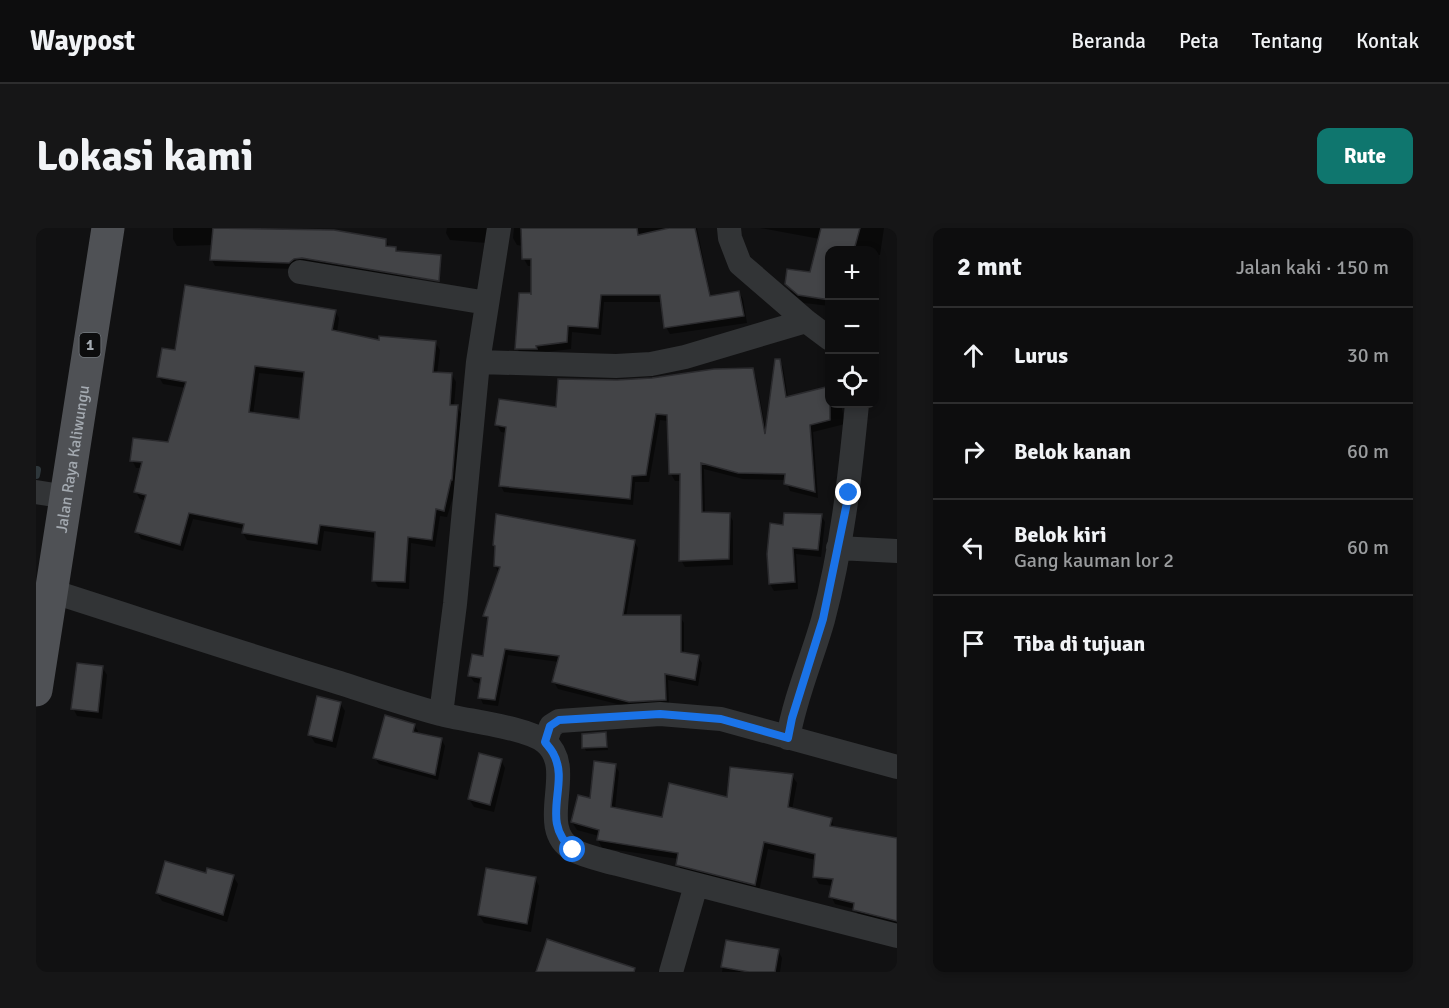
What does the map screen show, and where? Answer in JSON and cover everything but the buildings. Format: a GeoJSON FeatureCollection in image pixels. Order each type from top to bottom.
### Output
{"type":"FeatureCollection","features":[{"type":"Feature","properties":{"kind":"main road","name":"Jalan Raya Kaliwungu"},"geometry":{"type":"LineString","coordinates":[[36,690],[51,591],[58,487],[108,228]]}},
{"type":"Feature","properties":{"kind":"street"},"geometry":{"type":"LineString","coordinates":[[441,714],[478,362],[499,228]]}},
{"type":"Feature","properties":{"kind":"street"},"geometry":{"type":"LineString","coordinates":[[729,228],[730,238],[740,264],[825,335]]}},
{"type":"Feature","properties":{"kind":"street"},"geometry":{"type":"LineString","coordinates":[[300,272],[487,303]]}},
{"type":"Feature","properties":{"kind":"street"},"geometry":{"type":"LineString","coordinates":[[478,362],[616,366],[651,364],[685,357],[806,321]]}},
{"type":"Feature","properties":{"kind":"street"},"geometry":{"type":"LineString","coordinates":[[788,738],[792,718],[823,619],[838,548],[849,493],[857,408]]}},
{"type":"Feature","properties":{"kind":"street"},"geometry":{"type":"LineString","coordinates":[[838,548],[897,551]]}},
{"type":"Feature","properties":{"kind":"street"},"geometry":{"type":"LineString","coordinates":[[51,591],[441,714],[524,733],[545,742],[554,754],[558,768],[556,821],[559,834],[573,850],[696,885],[897,936]]}},
{"type":"Feature","properties":{"kind":"street"},"geometry":{"type":"LineString","coordinates":[[545,742],[550,726],[559,720],[660,714],[721,719],[897,767]]}},
{"type":"Feature","properties":{"kind":"street"},"geometry":{"type":"LineString","coordinates":[[671,972],[696,885]]}},
{"type":"Feature","properties":{"kind":"waterway"},"geometry":{"type":"LineString","coordinates":[[36,475],[37,470]]}},
{"type":"Feature","properties":{"kind":"route"},"geometry":{"type":"LineString","coordinates":[[573,850],[559,834],[556,821],[558,768],[554,754],[545,742],[550,726],[559,720],[660,714],[721,719],[788,738],[792,718],[823,619],[849,493]]}}]}
